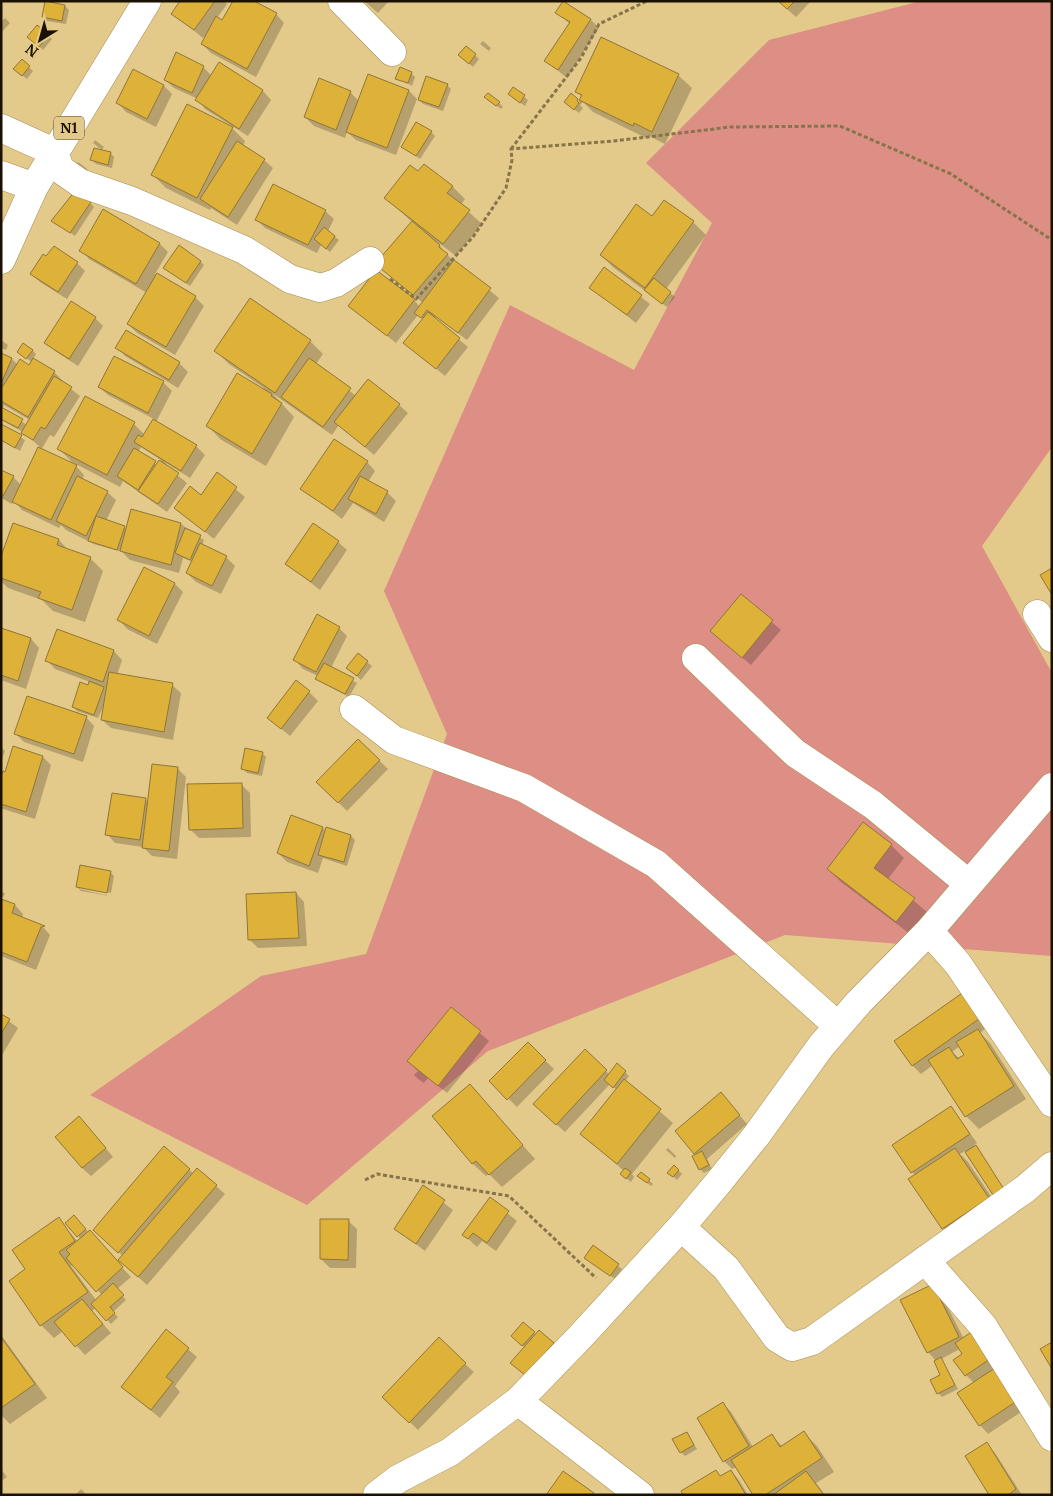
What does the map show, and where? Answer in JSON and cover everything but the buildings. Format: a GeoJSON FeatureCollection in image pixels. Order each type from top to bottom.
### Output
{"type":"FeatureCollection","features":[{"type":"Feature","properties":{"kind":"main road"},"geometry":{"type":"LineString","coordinates":[[342,1],[392,52]]}},
{"type":"Feature","properties":{"kind":"main road","name":"N1"},"geometry":{"type":"LineString","coordinates":[[1,260],[34,187],[143,3]]}},
{"type":"Feature","properties":{"kind":"main road"},"geometry":{"type":"LineString","coordinates":[[1,128],[54,152],[60,169],[80,183],[132,201],[244,250],[290,278],[320,288],[336,283],[370,261]]}},
{"type":"Feature","properties":{"kind":"main road"},"geometry":{"type":"LineString","coordinates":[[1,175],[34,187]]}},
{"type":"Feature","properties":{"kind":"main road"},"geometry":{"type":"LineString","coordinates":[[1037,614],[1052,638]]}},
{"type":"Feature","properties":{"kind":"main road"},"geometry":{"type":"LineString","coordinates":[[696,658],[795,753],[873,805],[969,884]]}},
{"type":"Feature","properties":{"kind":"main road"},"geometry":{"type":"LineString","coordinates":[[354,709],[394,740],[524,788],[656,864],[838,1026]]}},
{"type":"Feature","properties":{"kind":"main road"},"geometry":{"type":"LineString","coordinates":[[377,1495],[398,1479],[450,1452],[518,1401],[681,1227],[756,1136],[838,1026],[859,1002],[929,932],[1052,786]]}},
{"type":"Feature","properties":{"kind":"main road"},"geometry":{"type":"LineString","coordinates":[[929,932],[958,964],[1052,1103]]}},
{"type":"Feature","properties":{"kind":"main road"},"geometry":{"type":"LineString","coordinates":[[681,1227],[726,1268],[778,1338],[792,1347],[812,1341],[1025,1189],[1052,1166]]}},
{"type":"Feature","properties":{"kind":"main road"},"geometry":{"type":"LineString","coordinates":[[925,1260],[983,1326],[1052,1437]]}},
{"type":"Feature","properties":{"kind":"main road"},"geometry":{"type":"LineString","coordinates":[[518,1401],[640,1495]]}},
{"type":"Feature","properties":{"kind":"path"},"geometry":{"type":"LineString","coordinates":[[370,261],[383,274],[416,299],[473,237],[506,188],[512,160],[511,149],[581,58],[599,24],[647,1]]}},
{"type":"Feature","properties":{"kind":"path"},"geometry":{"type":"LineString","coordinates":[[511,149],[614,141],[730,127],[840,126],[950,174],[1052,240]]}},
{"type":"Feature","properties":{"kind":"path"},"geometry":{"type":"LineString","coordinates":[[365,1180],[377,1174],[509,1196],[616,1298]]}},
{"type":"Feature","properties":{"kind":"shaded area"},"geometry":{"type":"Polygon","coordinates":[[[921,1],[1052,1],[1052,447],[982,546],[1052,673],[1052,956],[785,935],[488,1051],[307,1205],[90,1095],[261,976],[366,954],[447,734],[384,591],[510,305],[634,370],[712,223],[646,163],[769,40],[921,1]]]}}]}
